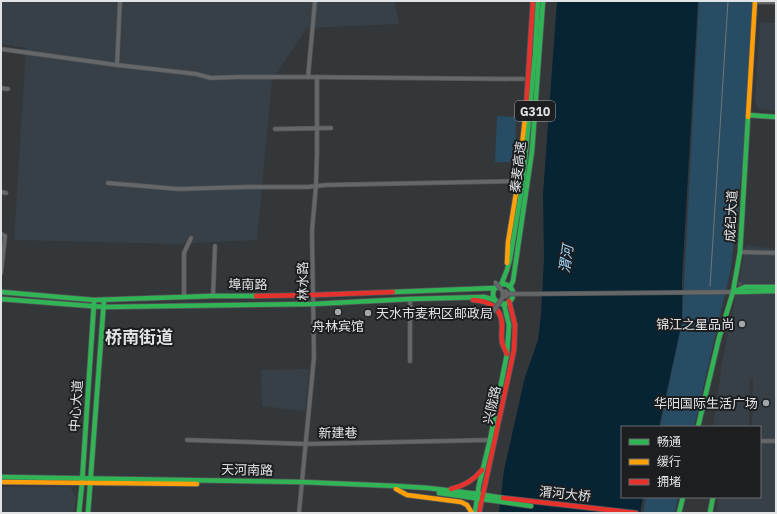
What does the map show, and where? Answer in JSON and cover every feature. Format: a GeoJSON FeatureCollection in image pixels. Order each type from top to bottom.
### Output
{"type":"FeatureCollection","features":[{"type":"Feature","properties":{"kind":"main road"},"geometry":{"type":"LineString","coordinates":[[507,270],[507,249],[518,181],[528,87],[533,1]]}},
{"type":"Feature","properties":{"kind":"main road","name":"秦麦高速"},"geometry":{"type":"LineString","coordinates":[[510,288],[513,282],[520,220],[538,1]]}},
{"type":"Feature","properties":{"kind":"main road","name":"秦麦高速"},"geometry":{"type":"LineString","coordinates":[[502,285],[520,220],[532,151],[543,1]]}},
{"type":"Feature","properties":{"kind":"main road","name":"成纪大道"},"geometry":{"type":"LineString","coordinates":[[698,426],[719,338],[732,292],[740,252],[755,2]]}},
{"type":"Feature","properties":{"kind":"main road"},"geometry":{"type":"LineString","coordinates":[[748,115],[776,117]]}},
{"type":"Feature","properties":{"kind":"main road"},"geometry":{"type":"LineString","coordinates":[[505,284],[510,288],[513,296],[510,301],[504,304],[499,303],[494,294],[496,288],[505,284]]}},
{"type":"Feature","properties":{"kind":"main road"},"geometry":{"type":"LineString","coordinates":[[732,292],[745,288],[776,287]]}},
{"type":"Feature","properties":{"kind":"main road","name":"埠南路"},"geometry":{"type":"LineString","coordinates":[[1,292],[104,300],[184,296],[313,295],[496,288]]}},
{"type":"Feature","properties":{"kind":"main road"},"geometry":{"type":"LineString","coordinates":[[476,289],[478,293],[477,297]]}},
{"type":"Feature","properties":{"kind":"main road"},"geometry":{"type":"LineString","coordinates":[[732,292],[776,291]]}},
{"type":"Feature","properties":{"kind":"main road","name":"埠南路"},"geometry":{"type":"LineString","coordinates":[[1,298],[93,307],[313,304],[477,297],[496,300]]}},
{"type":"Feature","properties":{"kind":"main road"},"geometry":{"type":"LineString","coordinates":[[451,298],[483,301],[499,311],[502,323],[502,344],[507,354]]}},
{"type":"Feature","properties":{"kind":"main road","name":"中心大道"},"geometry":{"type":"LineString","coordinates":[[79,513],[94,300]]}},
{"type":"Feature","properties":{"kind":"main road","name":"中心大道"},"geometry":{"type":"LineString","coordinates":[[88,513],[104,300]]}},
{"type":"Feature","properties":{"kind":"main road","name":"兴陇路"},"geometry":{"type":"LineString","coordinates":[[474,513],[480,497],[514,350],[515,325],[510,301]]}},
{"type":"Feature","properties":{"kind":"main road","name":"兴陇路"},"geometry":{"type":"LineString","coordinates":[[479,513],[483,468],[507,354],[509,325],[504,304]]}},
{"type":"Feature","properties":{"kind":"main road"},"geometry":{"type":"LineString","coordinates":[[445,490],[458,488],[466,484],[476,477],[483,468]]}},
{"type":"Feature","properties":{"kind":"main road","name":"天河南路"},"geometry":{"type":"LineString","coordinates":[[1,477],[82,481]]}},
{"type":"Feature","properties":{"kind":"main road","name":"天河南路"},"geometry":{"type":"LineString","coordinates":[[1,482],[91,481],[396,486],[445,490],[492,499]]}},
{"type":"Feature","properties":{"kind":"main road","name":"天河南路"},"geometry":{"type":"LineString","coordinates":[[301,484],[396,489],[480,497]]}},
{"type":"Feature","properties":{"kind":"main road"},"geometry":{"type":"LineString","coordinates":[[396,489],[407,495],[461,502],[467,505],[474,513]]}},
{"type":"Feature","properties":{"kind":"main road"},"geometry":{"type":"LineString","coordinates":[[679,513],[683,498]]}},
{"type":"Feature","properties":{"kind":"main road"},"geometry":{"type":"LineString","coordinates":[[710,513],[713,498]]}},
{"type":"Feature","properties":{"kind":"main road","name":"渭河大桥"},"geometry":{"type":"LineString","coordinates":[[492,499],[602,513]]}},
{"type":"Feature","properties":{"kind":"main road","name":"渭河大桥"},"geometry":{"type":"LineString","coordinates":[[492,499],[636,513]]}},
{"type":"Feature","properties":{"kind":"street"},"geometry":{"type":"LineString","coordinates":[[117,65],[120,1]]}},
{"type":"Feature","properties":{"kind":"street"},"geometry":{"type":"LineString","coordinates":[[308,77],[315,1]]}},
{"type":"Feature","properties":{"kind":"street"},"geometry":{"type":"LineString","coordinates":[[755,2],[776,2]]}},
{"type":"Feature","properties":{"kind":"street"},"geometry":{"type":"LineString","coordinates":[[1,49],[196,74],[211,78],[317,77],[523,79]]}},
{"type":"Feature","properties":{"kind":"street","name":"林水路"},"geometry":{"type":"LineString","coordinates":[[299,513],[314,357],[312,231],[316,186],[317,77]]}},
{"type":"Feature","properties":{"kind":"street"},"geometry":{"type":"LineString","coordinates":[[1,88],[8,89]]}},
{"type":"Feature","properties":{"kind":"street"},"geometry":{"type":"LineString","coordinates":[[275,129],[331,128]]}},
{"type":"Feature","properties":{"kind":"street"},"geometry":{"type":"LineString","coordinates":[[108,183],[178,189],[518,181]]}},
{"type":"Feature","properties":{"kind":"street"},"geometry":{"type":"LineString","coordinates":[[1,192],[6,193]]}},
{"type":"Feature","properties":{"kind":"street"},"geometry":{"type":"LineString","coordinates":[[1,234],[5,236],[1,273]]}},
{"type":"Feature","properties":{"kind":"street"},"geometry":{"type":"LineString","coordinates":[[184,296],[184,253],[190,238]]}},
{"type":"Feature","properties":{"kind":"street"},"geometry":{"type":"LineString","coordinates":[[212,296],[215,246]]}},
{"type":"Feature","properties":{"kind":"street"},"geometry":{"type":"LineString","coordinates":[[740,252],[776,254]]}},
{"type":"Feature","properties":{"kind":"street"},"geometry":{"type":"LineString","coordinates":[[495,282],[503,295]]}},
{"type":"Feature","properties":{"kind":"street"},"geometry":{"type":"LineString","coordinates":[[493,312],[506,292],[508,294],[528,294],[732,292]]}},
{"type":"Feature","properties":{"kind":"street"},"geometry":{"type":"LineString","coordinates":[[410,299],[410,361]]}},
{"type":"Feature","properties":{"kind":"street","name":"新建巷"},"geometry":{"type":"LineString","coordinates":[[187,440],[306,444],[490,440]]}},
{"type":"Feature","properties":{"kind":"street"},"geometry":{"type":"LineString","coordinates":[[761,441],[776,441]]}},
{"type":"Feature","properties":{"kind":"shaded area"},"geometry":{"type":"Polygon","coordinates":[[[1,1],[394,1],[399,24],[307,28],[272,80],[257,240],[175,244],[14,240],[26,48],[1,44],[1,1]]]}},
{"type":"Feature","properties":{"kind":"shaded area"},"geometry":{"type":"Polygon","coordinates":[[[699,1],[754,1],[748,115],[731,268],[694,426],[660,426],[682,322],[699,1]]]}},
{"type":"Feature","properties":{"kind":"shaded area"},"geometry":{"type":"Polygon","coordinates":[[[760,22],[776,23],[776,111],[758,109],[755,101],[760,22]]]}},
{"type":"Feature","properties":{"kind":"shaded area"},"geometry":{"type":"Polygon","coordinates":[[[497,116],[516,117],[515,162],[495,162],[497,116]]]}},
{"type":"Feature","properties":{"kind":"shaded area"},"geometry":{"type":"Polygon","coordinates":[[[746,245],[776,249],[776,513],[717,513],[718,498],[761,498],[761,426],[752,426],[753,379],[750,379],[749,426],[713,426],[720,373],[746,245]]]}},
{"type":"Feature","properties":{"kind":"shaded area"},"geometry":{"type":"Polygon","coordinates":[[[309,369],[305,411],[262,406],[261,370],[309,369]]]}},
{"type":"Feature","properties":{"kind":"shaded area"},"geometry":{"type":"Polygon","coordinates":[[[1,487],[70,487],[76,498],[74,513],[1,513],[1,487]]]}},
{"type":"Feature","properties":{"kind":"shaded area"},"geometry":{"type":"Polygon","coordinates":[[[646,498],[678,498],[675,513],[643,513],[646,498]]]}},
{"type":"Feature","properties":{"kind":"water","name":"渭河"},"geometry":{"type":"Polygon","coordinates":[[[557,1],[698,1],[682,279],[682,322],[659,426],[621,426],[621,498],[643,498],[640,513],[499,513],[504,470],[525,377],[538,340],[544,259],[543,194],[557,1]]]}},
{"type":"Feature","properties":{"kind":"tunnel"},"geometry":{"type":"LineString","coordinates":[[740,282],[740,289],[753,289]]}},
{"type":"Feature","properties":{"kind":"tram line"},"geometry":{"type":"LineString","coordinates":[[710,286],[728,1]]}},
{"type":"Feature","properties":{"kind":"traffic: fast"},"geometry":{"type":"LineString","coordinates":[[501,285],[510,259],[523,181],[535,54],[538,1]]}},
{"type":"Feature","properties":{"kind":"traffic: fast"},"geometry":{"type":"LineString","coordinates":[[510,287],[513,281],[532,151],[543,1]]}},
{"type":"Feature","properties":{"kind":"traffic: fast"},"geometry":{"type":"LineString","coordinates":[[748,115],[776,117]]}},
{"type":"Feature","properties":{"kind":"traffic: fast"},"geometry":{"type":"LineString","coordinates":[[698,426],[719,338],[733,292],[740,252],[748,117]]}},
{"type":"Feature","properties":{"kind":"traffic: fast"},"geometry":{"type":"LineString","coordinates":[[503,284],[510,287],[513,294],[510,301],[503,304],[496,301],[493,294],[496,287],[503,284]]}},
{"type":"Feature","properties":{"kind":"traffic: fast"},"geometry":{"type":"LineString","coordinates":[[733,292],[745,287],[776,287]]}},
{"type":"Feature","properties":{"kind":"traffic: fast"},"geometry":{"type":"LineString","coordinates":[[393,292],[496,288]]}},
{"type":"Feature","properties":{"kind":"traffic: fast"},"geometry":{"type":"LineString","coordinates":[[736,292],[776,291]]}},
{"type":"Feature","properties":{"kind":"traffic: fast"},"geometry":{"type":"LineString","coordinates":[[1,292],[94,300],[256,296]]}},
{"type":"Feature","properties":{"kind":"traffic: fast"},"geometry":{"type":"LineString","coordinates":[[1,299],[104,307],[313,304],[484,297],[495,300]]}},
{"type":"Feature","properties":{"kind":"traffic: fast"},"geometry":{"type":"LineString","coordinates":[[88,513],[104,300]]}},
{"type":"Feature","properties":{"kind":"traffic: fast"},"geometry":{"type":"LineString","coordinates":[[79,513],[94,303]]}},
{"type":"Feature","properties":{"kind":"traffic: fast"},"geometry":{"type":"LineString","coordinates":[[475,513],[479,485],[490,440],[507,354],[509,325],[504,304]]}},
{"type":"Feature","properties":{"kind":"traffic: fast"},"geometry":{"type":"LineString","coordinates":[[1,477],[301,482],[428,488],[503,498]]}},
{"type":"Feature","properties":{"kind":"traffic: fast"},"geometry":{"type":"LineString","coordinates":[[439,493],[531,506]]}},
{"type":"Feature","properties":{"kind":"traffic: fast"},"geometry":{"type":"LineString","coordinates":[[679,513],[683,498]]}},
{"type":"Feature","properties":{"kind":"traffic: fast"},"geometry":{"type":"LineString","coordinates":[[710,513],[713,498]]}},
{"type":"Feature","properties":{"kind":"traffic: slow"},"geometry":{"type":"LineString","coordinates":[[748,117],[755,1]]}},
{"type":"Feature","properties":{"kind":"traffic: slow"},"geometry":{"type":"LineString","coordinates":[[507,263],[508,242],[518,181],[526,109]]}},
{"type":"Feature","properties":{"kind":"traffic: slow"},"geometry":{"type":"LineString","coordinates":[[1,482],[197,484]]}},
{"type":"Feature","properties":{"kind":"traffic: slow"},"geometry":{"type":"LineString","coordinates":[[396,489],[407,495],[461,502],[467,505],[472,513]]}},
{"type":"Feature","properties":{"kind":"traffic: jam"},"geometry":{"type":"LineString","coordinates":[[526,109],[533,1]]}},
{"type":"Feature","properties":{"kind":"traffic: jam"},"geometry":{"type":"LineString","coordinates":[[256,296],[393,292]]}},
{"type":"Feature","properties":{"kind":"traffic: jam"},"geometry":{"type":"LineString","coordinates":[[473,300],[490,304],[500,314],[502,342],[507,354]]}},
{"type":"Feature","properties":{"kind":"traffic: jam"},"geometry":{"type":"LineString","coordinates":[[479,513],[514,350],[515,325],[509,301]]}},
{"type":"Feature","properties":{"kind":"traffic: jam"},"geometry":{"type":"LineString","coordinates":[[451,489],[468,482],[476,477],[482,470]]}},
{"type":"Feature","properties":{"kind":"traffic: jam"},"geometry":{"type":"LineString","coordinates":[[503,498],[636,513]]}},
{"type":"Feature","properties":{"kind":"place","name":"舟林宾馆"},"geometry":{"type":"Point","coordinates":[338,312]}},
{"type":"Feature","properties":{"kind":"place","name":"天水市麦积区邮政局"},"geometry":{"type":"Point","coordinates":[368,313]}},
{"type":"Feature","properties":{"kind":"place","name":"锦江之星品尚"},"geometry":{"type":"Point","coordinates":[742,324]}},
{"type":"Feature","properties":{"kind":"place","name":"华阳国际生活广场"},"geometry":{"type":"Point","coordinates":[766,403]}},
{"type":"Feature","properties":{"kind":"district","name":"桥南街道"},"geometry":{"type":"Point","coordinates":[139,337]}}]}
